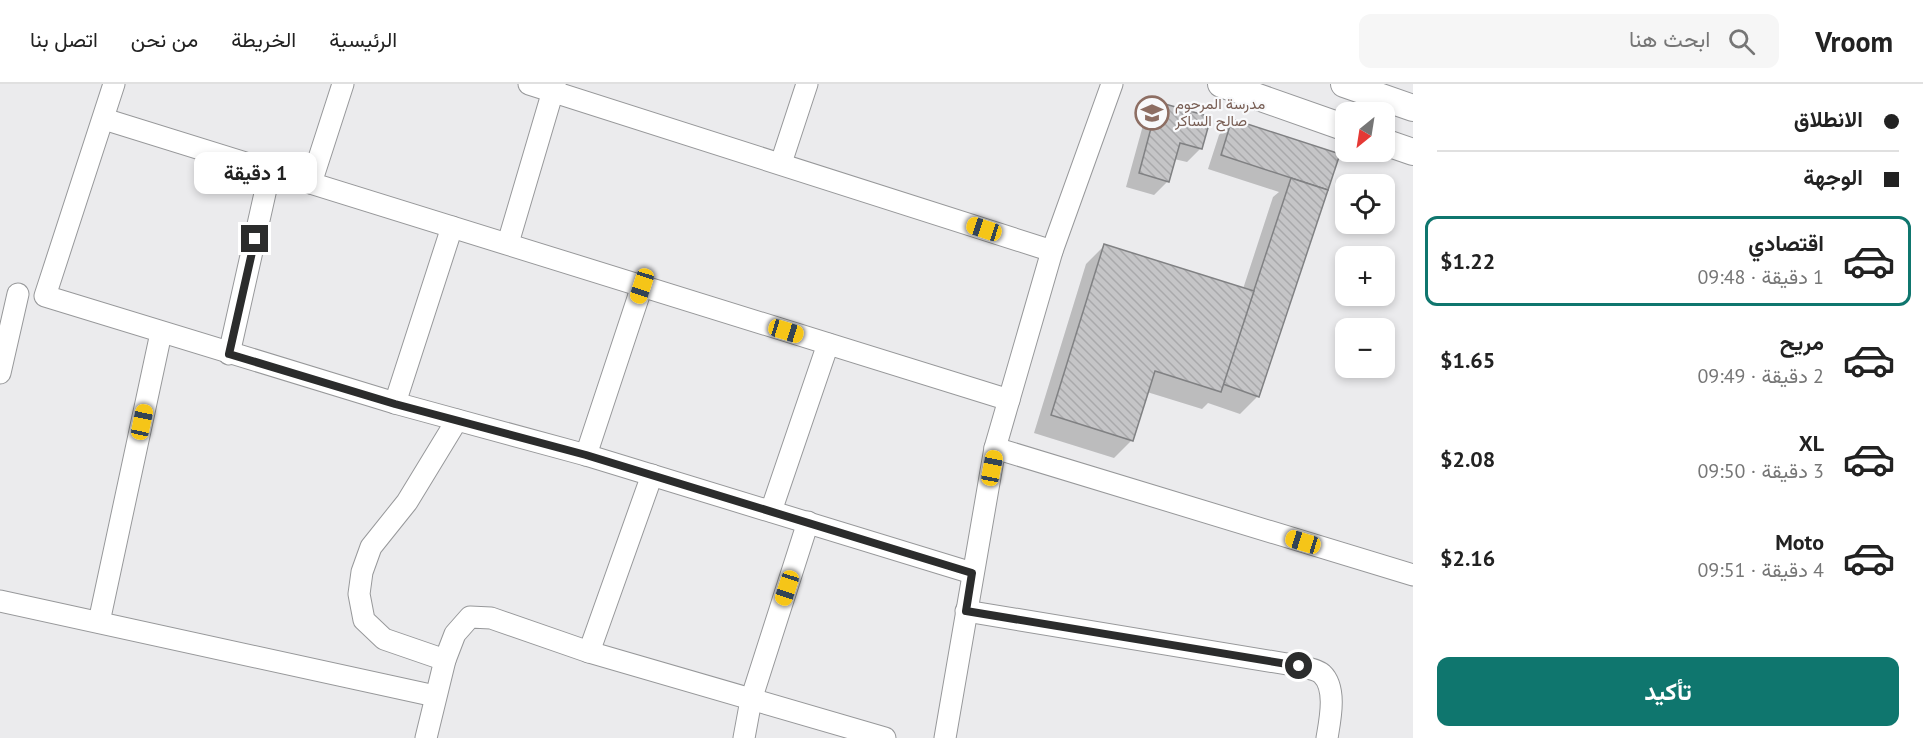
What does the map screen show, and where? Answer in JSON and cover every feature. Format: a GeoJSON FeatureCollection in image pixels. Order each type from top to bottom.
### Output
{"type":"FeatureCollection","features":[{"type":"Feature","properties":{"kind":"street"},"geometry":{"type":"LineString","coordinates":[[45,296],[114,84]]}},
{"type":"Feature","properties":{"kind":"street"},"geometry":{"type":"LineString","coordinates":[[311,183],[343,84]]}},
{"type":"Feature","properties":{"kind":"street"},"geometry":{"type":"LineString","coordinates":[[530,84],[554,88],[1052,251]]}},
{"type":"Feature","properties":{"kind":"street"},"geometry":{"type":"LineString","coordinates":[[781,163],[807,84]]}},
{"type":"Feature","properties":{"kind":"street"},"geometry":{"type":"LineString","coordinates":[[945,738],[995,448],[1052,251],[1112,84]]}},
{"type":"Feature","properties":{"kind":"street"},"geometry":{"type":"LineString","coordinates":[[1221,84],[1335,124]]}},
{"type":"Feature","properties":{"kind":"street"},"geometry":{"type":"LineString","coordinates":[[1352,85],[1413,108]]}},
{"type":"Feature","properties":{"kind":"street"},"geometry":{"type":"LineString","coordinates":[[508,243],[554,88]]}},
{"type":"Feature","properties":{"kind":"street"},"geometry":{"type":"LineString","coordinates":[[104,119],[1009,400]]}},
{"type":"Feature","properties":{"kind":"street"},"geometry":{"type":"LineString","coordinates":[[1395,146],[1413,152]]}},
{"type":"Feature","properties":{"kind":"street"},"geometry":{"type":"LineString","coordinates":[[229,354],[270,171]]}},
{"type":"Feature","properties":{"kind":"street"},"geometry":{"type":"LineString","coordinates":[[395,404],[452,227]]}},
{"type":"Feature","properties":{"kind":"street"},"geometry":{"type":"LineString","coordinates":[[586,455],[642,286]]}},
{"type":"Feature","properties":{"kind":"street"},"geometry":{"type":"LineString","coordinates":[[0,373],[9,292],[45,296],[395,404],[586,455],[972,573]]}},
{"type":"Feature","properties":{"kind":"street"},"geometry":{"type":"LineString","coordinates":[[99,622],[161,333]]}},
{"type":"Feature","properties":{"kind":"street"},"geometry":{"type":"LineString","coordinates":[[771,511],[828,344]]}},
{"type":"Feature","properties":{"kind":"street"},"geometry":{"type":"LineString","coordinates":[[445,660],[384,639],[364,620],[359,594],[362,572],[371,547],[407,502],[457,420]]}},
{"type":"Feature","properties":{"kind":"street"},"geometry":{"type":"LineString","coordinates":[[995,448],[1413,575]]}},
{"type":"Feature","properties":{"kind":"street"},"geometry":{"type":"LineString","coordinates":[[589,652],[652,475]]}},
{"type":"Feature","properties":{"kind":"street"},"geometry":{"type":"LineString","coordinates":[[744,738],[751,700],[808,522]]}},
{"type":"Feature","properties":{"kind":"street"},"geometry":{"type":"LineString","coordinates":[[0,601],[435,696]]}},
{"type":"Feature","properties":{"kind":"street"},"geometry":{"type":"LineString","coordinates":[[966,611],[1299,666],[1320,672],[1330,684],[1331,716],[1327,738]]}},
{"type":"Feature","properties":{"kind":"street"},"geometry":{"type":"LineString","coordinates":[[426,738],[445,660],[455,634],[470,617],[491,618],[589,652],[885,738]]}},
{"type":"Feature","properties":{"kind":"building"},"geometry":{"type":"Polygon","coordinates":[[[1158,102],[1211,117],[1202,149],[1180,143],[1169,182],[1139,173],[1158,102]]]}},
{"type":"Feature","properties":{"kind":"building"},"geometry":{"type":"Polygon","coordinates":[[[1232,119],[1335,152],[1335,162],[1337,162],[1328,190],[1221,155],[1232,119]]]}},
{"type":"Feature","properties":{"kind":"building"},"geometry":{"type":"Polygon","coordinates":[[[1291,178],[1328,190],[1259,397],[1223,384],[1291,178]]]}},
{"type":"Feature","properties":{"kind":"building"},"geometry":{"type":"Polygon","coordinates":[[[1104,244],[1254,291],[1221,392],[1155,371],[1133,441],[1051,415],[1104,244]]]}},
{"type":"Feature","properties":{"kind":"place","name":"مدرسة المرحوم صالح الساكر"},"geometry":{"type":"Point","coordinates":[1152,113]}},
{"type":"Feature","properties":{"kind":"route"},"geometry":{"type":"LineString","coordinates":[[255,239],[229,354],[395,404],[586,455],[972,573],[966,611],[1299,666]]}}]}
